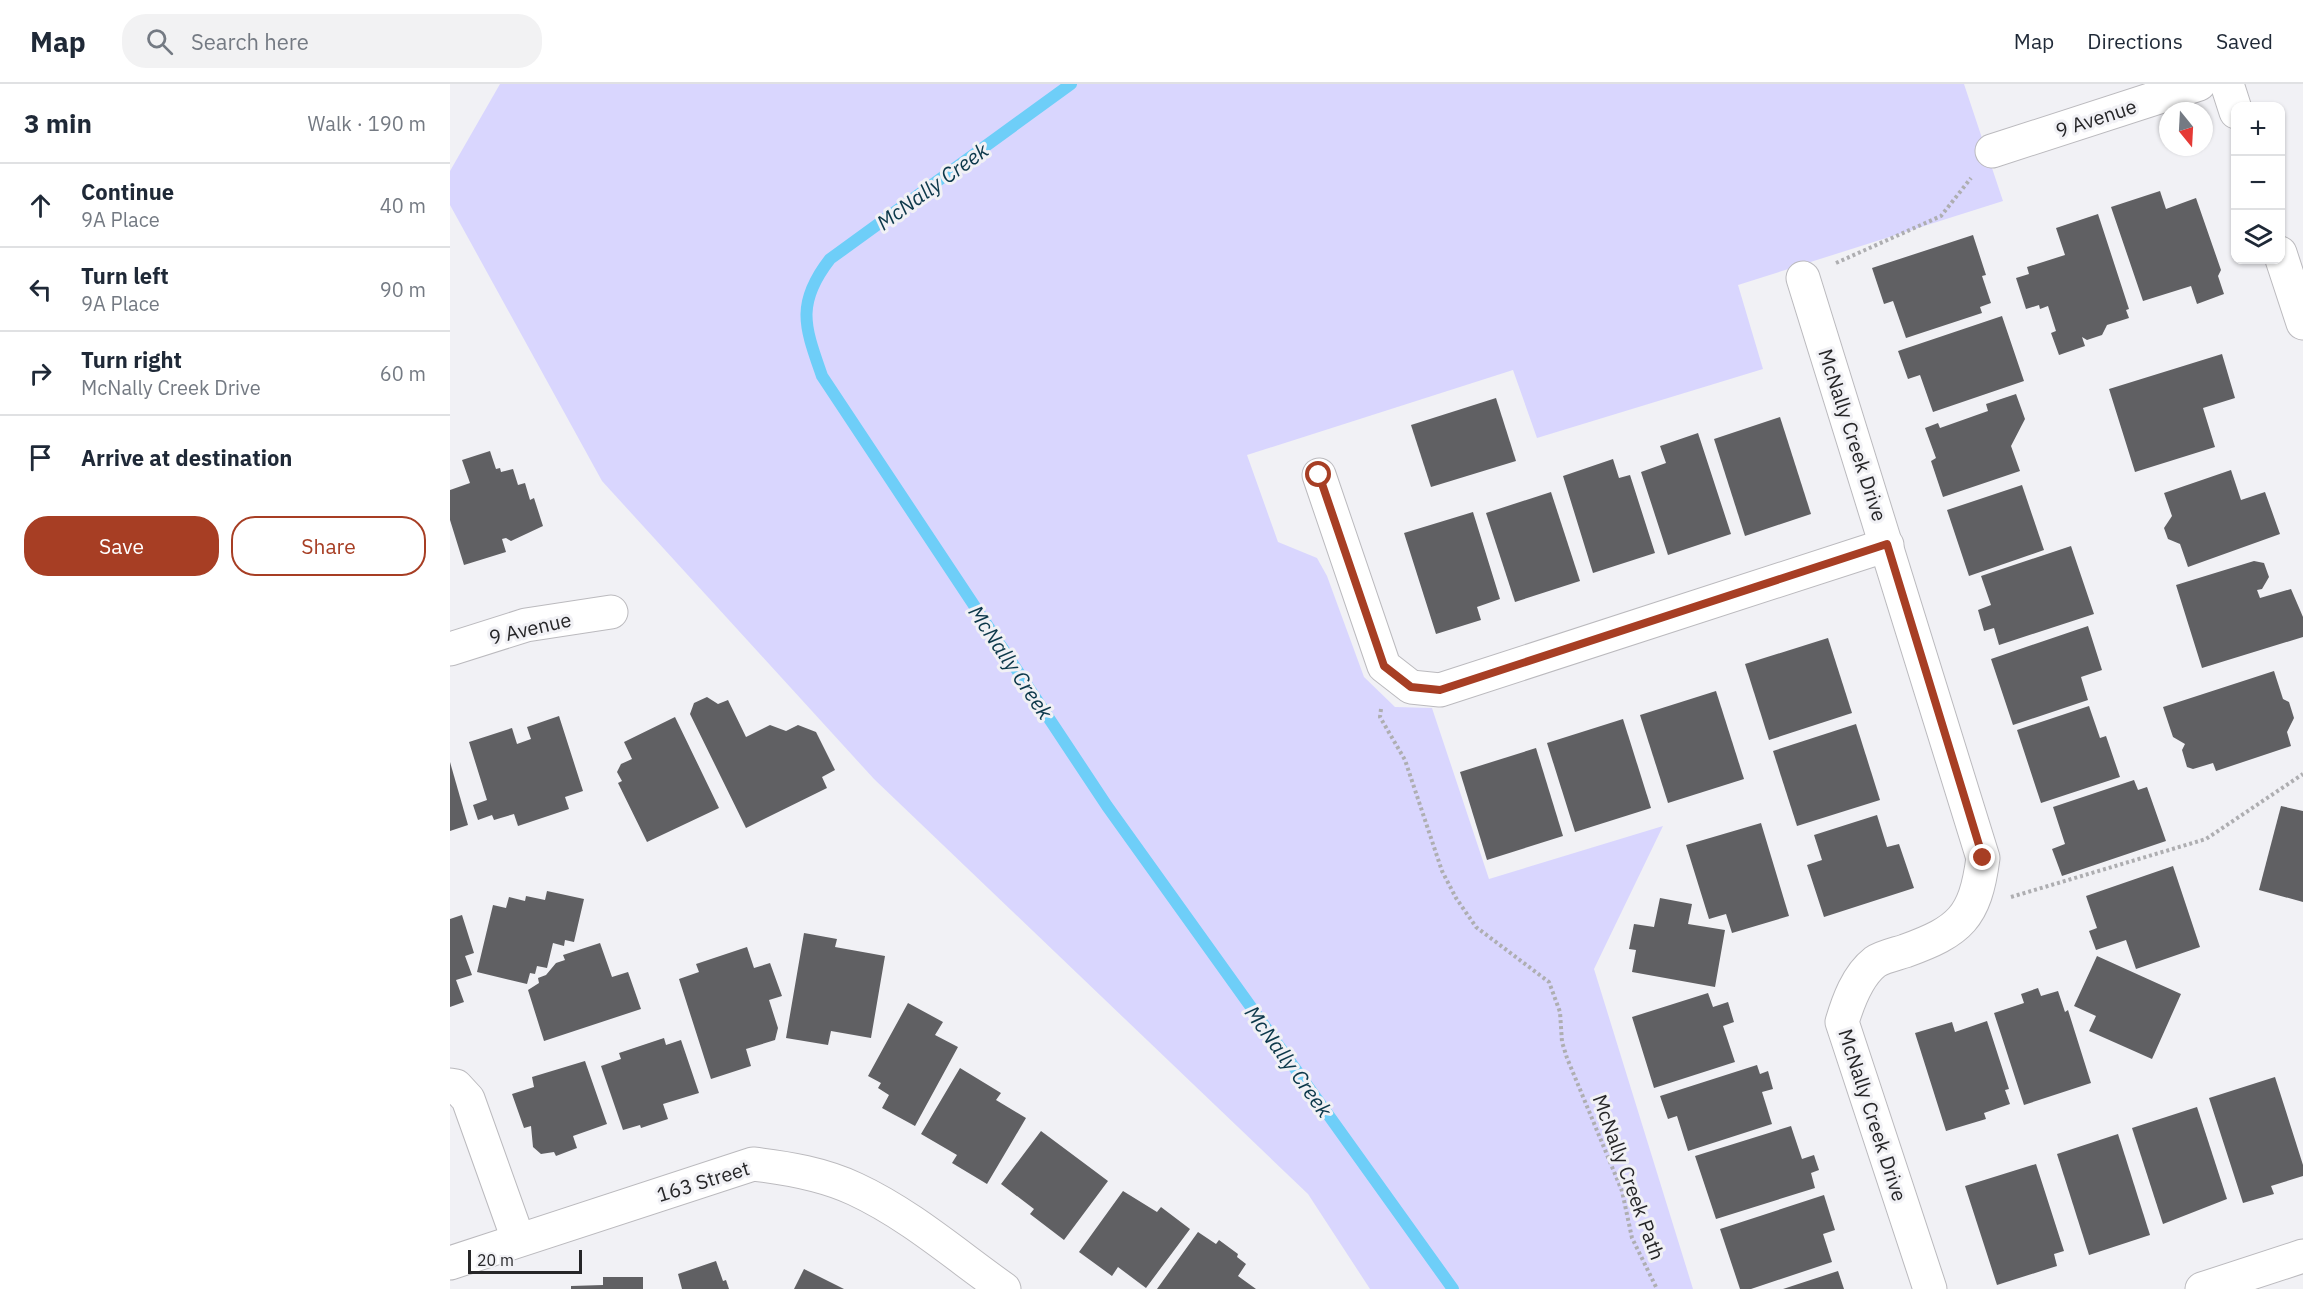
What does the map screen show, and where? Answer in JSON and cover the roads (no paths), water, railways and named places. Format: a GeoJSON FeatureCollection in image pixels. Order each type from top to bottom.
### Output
{"type":"FeatureCollection","features":[{"type":"Feature","properties":{"kind":"street","name":"9 Avenue"},"geometry":{"type":"LineString","coordinates":[[1992,151],[2199,84]]}},
{"type":"Feature","properties":{"kind":"street"},"geometry":{"type":"LineString","coordinates":[[2227,84],[2232,102]]}},
{"type":"Feature","properties":{"kind":"street"},"geometry":{"type":"LineString","coordinates":[[2284,264],[2303,323]]}},
{"type":"Feature","properties":{"kind":"street","name":"McNally Creek Drive"},"geometry":{"type":"LineString","coordinates":[[1803,278],[1983,858],[1980,884],[1962,921],[1941,938],[1875,962],[1849,997],[1842,1022],[1930,1289]]}},
{"type":"Feature","properties":{"kind":"street"},"geometry":{"type":"LineString","coordinates":[[1319,475],[1384,666],[1411,687],[1440,690],[1887,544]]}},
{"type":"Feature","properties":{"kind":"street","name":"9 Avenue"},"geometry":{"type":"LineString","coordinates":[[450,649],[526,625],[611,612]]}},
{"type":"Feature","properties":{"kind":"street"},"geometry":{"type":"LineString","coordinates":[[450,1084],[456,1086],[468,1100],[518,1239]]}},
{"type":"Feature","properties":{"kind":"street","name":"163 Street"},"geometry":{"type":"LineString","coordinates":[[450,1263],[753,1164],[805,1172],[855,1189],[901,1215],[1004,1289]]}},
{"type":"Feature","properties":{"kind":"street"},"geometry":{"type":"LineString","coordinates":[[2202,1289],[2276,1278],[2303,1256]]}},
{"type":"Feature","properties":{"kind":"street"},"geometry":{"type":"LineString","coordinates":[[450,1279],[453,1289]]}},
{"type":"Feature","properties":{"kind":"waterway","name":"McNally Creek"},"geometry":{"type":"LineString","coordinates":[[1071,84],[830,259],[812,289],[806,316],[816,359],[822,376],[1107,806],[1453,1289]]}}]}
